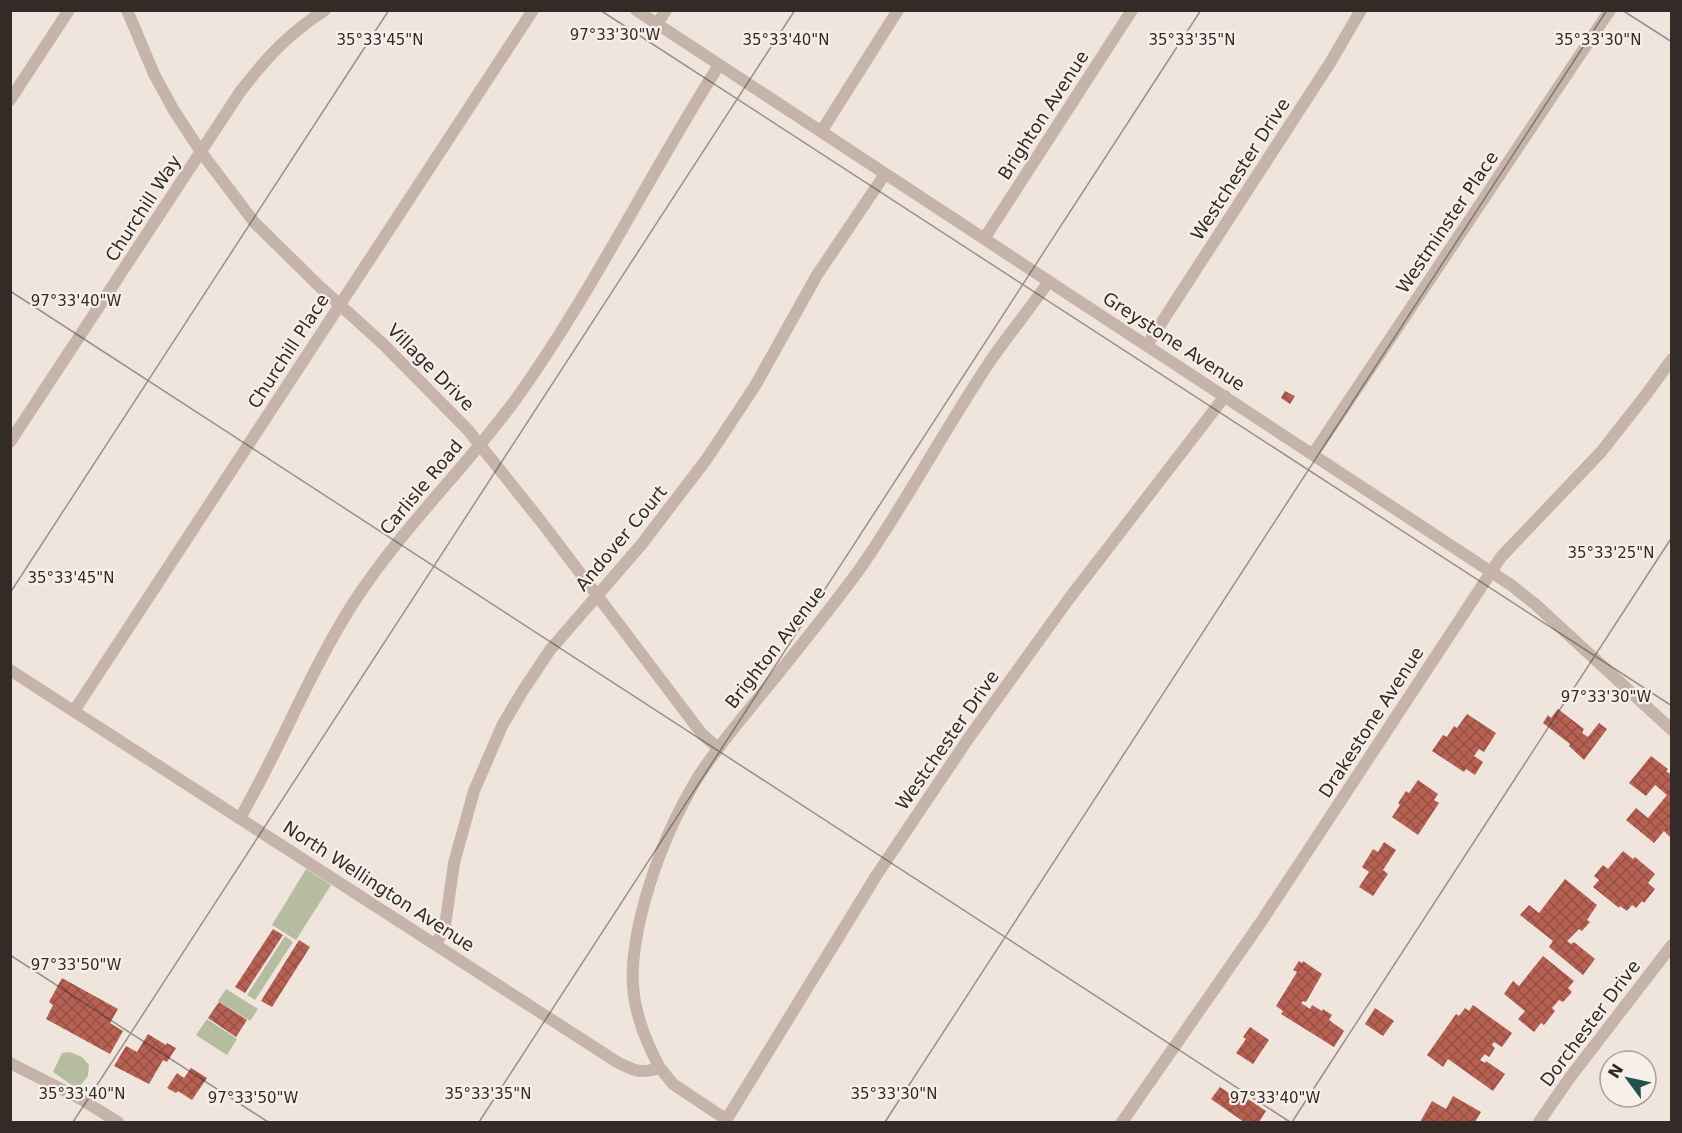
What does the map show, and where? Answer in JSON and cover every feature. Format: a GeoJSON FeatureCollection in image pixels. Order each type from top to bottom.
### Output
{"type":"FeatureCollection","features":[{"type":"Feature","properties":{"kind":"street"},"geometry":{"type":"LineString","coordinates":[[10,100],[69,10]]}},
{"type":"Feature","properties":{"kind":"street","name":"Village Drive"},"geometry":{"type":"LineString","coordinates":[[127,10],[154,74],[201,152],[254,222],[383,344],[443,403],[481,445],[702,734],[718,748]]}},
{"type":"Feature","properties":{"kind":"street","name":"Churchill Way"},"geometry":{"type":"LineString","coordinates":[[10,442],[240,92],[262,63],[285,39],[325,10]]}},
{"type":"Feature","properties":{"kind":"street","name":"Churchill Place"},"geometry":{"type":"LineString","coordinates":[[74,711],[533,10]]}},
{"type":"Feature","properties":{"kind":"street","name":"Greystone Avenue"},"geometry":{"type":"LineString","coordinates":[[636,10],[1491,571],[1535,604],[1671,730]]}},
{"type":"Feature","properties":{"kind":"street"},"geometry":{"type":"LineString","coordinates":[[657,24],[666,10]]}},
{"type":"Feature","properties":{"kind":"street"},"geometry":{"type":"LineString","coordinates":[[820,132],[898,10]]}},
{"type":"Feature","properties":{"kind":"street","name":"Brighton Avenue"},"geometry":{"type":"LineString","coordinates":[[984,239],[1132,10]]}},
{"type":"Feature","properties":{"kind":"street","name":"Westchester Drive"},"geometry":{"type":"LineString","coordinates":[[1147,345],[1330,63],[1361,10]]}},
{"type":"Feature","properties":{"kind":"street","name":"Westminster Place"},"geometry":{"type":"LineString","coordinates":[[1312,454],[1610,10]]}},
{"type":"Feature","properties":{"kind":"street","name":"Carlisle Road"},"geometry":{"type":"LineString","coordinates":[[240,818],[322,658],[352,605],[393,549],[481,445],[547,354],[718,65]]}},
{"type":"Feature","properties":{"kind":"street","name":"Andover Court"},"geometry":{"type":"LineString","coordinates":[[436,945],[445,926],[454,863],[464,826],[488,758],[522,692],[550,650],[672,507],[723,435],[755,386],[817,275],[885,174]]}},
{"type":"Feature","properties":{"kind":"street","name":"Brighton Avenue"},"geometry":{"type":"LineString","coordinates":[[660,1068],[636,1016],[632,979],[635,944],[650,885],[672,827],[693,786],[718,748],[860,568],[989,363],[1049,281]]}},
{"type":"Feature","properties":{"kind":"street","name":"Drakestone Avenue"},"geometry":{"type":"LineString","coordinates":[[1122,1122],[1261,922],[1491,571],[1512,545],[1601,452],[1671,359]]}},
{"type":"Feature","properties":{"kind":"street","name":"Westchester Drive"},"geometry":{"type":"LineString","coordinates":[[726,1121],[876,876],[968,739],[1068,600],[1225,396]]}},
{"type":"Feature","properties":{"kind":"street","name":"North Wellington Avenue"},"geometry":{"type":"LineString","coordinates":[[10,670],[617,1062],[632,1070],[645,1072],[660,1068]]}},
{"type":"Feature","properties":{"kind":"street","name":"Dorchester Drive"},"geometry":{"type":"LineString","coordinates":[[1539,1122],[1570,1076],[1671,945]]}},
{"type":"Feature","properties":{"kind":"street"},"geometry":{"type":"LineString","coordinates":[[10,1063],[79,1098],[118,1122]]}},
{"type":"Feature","properties":{"kind":"street"},"geometry":{"type":"LineString","coordinates":[[660,1068],[673,1084],[726,1121]]}},
{"type":"Feature","properties":{"kind":"green space"},"geometry":{"type":"Polygon","coordinates":[[[306,869],[331,885],[296,940],[272,925],[306,869]]]}},
{"type":"Feature","properties":{"kind":"green space"},"geometry":{"type":"Polygon","coordinates":[[[285,936],[293,942],[255,1000],[247,995],[285,936]]]}},
{"type":"Feature","properties":{"kind":"green space"},"geometry":{"type":"Polygon","coordinates":[[[226,989],[258,1009],[250,1021],[218,1001],[226,989]]]}},
{"type":"Feature","properties":{"kind":"green space"},"geometry":{"type":"Polygon","coordinates":[[[207,1019],[237,1039],[227,1055],[196,1035],[207,1019]]]}},
{"type":"Feature","properties":{"kind":"green space"},"geometry":{"type":"Polygon","coordinates":[[[70,1052],[82,1057],[89,1065],[88,1076],[79,1087],[70,1084],[53,1072],[62,1053],[70,1052]]]}},
{"type":"Feature","properties":{"kind":"building"},"geometry":{"type":"Polygon","coordinates":[[[1285,391],[1295,396],[1290,404],[1281,398],[1285,391]]]}},
{"type":"Feature","properties":{"kind":"building"},"geometry":{"type":"Polygon","coordinates":[[[1558,709],[1584,729],[1582,733],[1588,737],[1599,723],[1607,729],[1584,760],[1569,746],[1570,744],[1543,723],[1548,715],[1551,718],[1558,709]]]}},
{"type":"Feature","properties":{"kind":"building"},"geometry":{"type":"Polygon","coordinates":[[[1467,714],[1496,733],[1484,752],[1479,749],[1474,756],[1483,762],[1475,775],[1466,769],[1464,772],[1432,751],[1443,735],[1447,737],[1454,726],[1457,728],[1467,714]]]}},
{"type":"Feature","properties":{"kind":"building"},"geometry":{"type":"Polygon","coordinates":[[[1651,756],[1672,775],[1672,835],[1670,837],[1664,831],[1654,843],[1626,820],[1636,808],[1648,818],[1667,795],[1655,785],[1646,796],[1629,783],[1651,756]]]}},
{"type":"Feature","properties":{"kind":"building"},"geometry":{"type":"Polygon","coordinates":[[[1418,780],[1438,794],[1434,800],[1439,803],[1418,835],[1392,817],[1406,791],[1409,793],[1418,780]]]}},
{"type":"Feature","properties":{"kind":"building"},"geometry":{"type":"Polygon","coordinates":[[[1384,842],[1396,850],[1383,870],[1388,874],[1373,896],[1359,887],[1369,872],[1362,867],[1373,849],[1378,852],[1384,842]]]}},
{"type":"Feature","properties":{"kind":"building"},"geometry":{"type":"Polygon","coordinates":[[[1623,851],[1633,859],[1635,857],[1655,874],[1648,883],[1655,889],[1644,903],[1642,901],[1636,908],[1632,905],[1627,911],[1620,906],[1619,908],[1593,887],[1599,880],[1594,876],[1603,865],[1608,869],[1623,851]]]}},
{"type":"Feature","properties":{"kind":"building"},"geometry":{"type":"Polygon","coordinates":[[[1565,879],[1597,905],[1587,920],[1590,922],[1582,931],[1579,929],[1567,941],[1571,944],[1574,942],[1595,959],[1583,975],[1549,947],[1553,941],[1520,915],[1529,905],[1539,913],[1565,879]]]}},
{"type":"Feature","properties":{"kind":"building"},"geometry":{"type":"Polygon","coordinates":[[[273,929],[283,935],[245,993],[235,987],[273,929]]]}},
{"type":"Feature","properties":{"kind":"building"},"geometry":{"type":"Polygon","coordinates":[[[299,940],[310,947],[272,1007],[261,1001],[299,940]]]}},
{"type":"Feature","properties":{"kind":"building"},"geometry":{"type":"Polygon","coordinates":[[[1543,956],[1574,981],[1568,988],[1572,992],[1563,1002],[1559,1000],[1552,1008],[1555,1011],[1544,1025],[1541,1023],[1534,1032],[1518,1019],[1525,1011],[1504,994],[1513,981],[1519,986],[1543,956]]]}},
{"type":"Feature","properties":{"kind":"building"},"geometry":{"type":"Polygon","coordinates":[[[1299,961],[1302,963],[1303,961],[1322,974],[1306,1002],[1301,1003],[1310,1009],[1312,1005],[1322,1011],[1323,1009],[1332,1015],[1329,1020],[1344,1031],[1334,1047],[1281,1014],[1283,1011],[1276,1006],[1297,972],[1293,970],[1299,961]]]}},
{"type":"Feature","properties":{"kind":"building"},"geometry":{"type":"Polygon","coordinates":[[[62,978],[118,1009],[110,1023],[123,1031],[110,1054],[46,1019],[53,1005],[49,1002],[62,978]]]}},
{"type":"Feature","properties":{"kind":"building"},"geometry":{"type":"Polygon","coordinates":[[[219,1002],[247,1020],[236,1037],[208,1018],[219,1002]]]}},
{"type":"Feature","properties":{"kind":"building"},"geometry":{"type":"Polygon","coordinates":[[[1473,1005],[1512,1033],[1502,1047],[1494,1042],[1492,1045],[1495,1048],[1489,1057],[1485,1054],[1480,1060],[1485,1063],[1486,1061],[1505,1074],[1493,1091],[1448,1059],[1443,1067],[1427,1055],[1456,1014],[1459,1016],[1465,1008],[1469,1011],[1473,1005]]]}},
{"type":"Feature","properties":{"kind":"building"},"geometry":{"type":"Polygon","coordinates":[[[1375,1008],[1394,1021],[1383,1036],[1365,1024],[1375,1008]]]}},
{"type":"Feature","properties":{"kind":"building"},"geometry":{"type":"Polygon","coordinates":[[[1250,1027],[1269,1040],[1253,1064],[1236,1053],[1246,1039],[1243,1037],[1250,1027]]]}},
{"type":"Feature","properties":{"kind":"building"},"geometry":{"type":"Polygon","coordinates":[[[148,1034],[176,1048],[167,1062],[163,1060],[149,1084],[114,1066],[126,1046],[137,1052],[148,1034]]]}},
{"type":"Feature","properties":{"kind":"building"},"geometry":{"type":"Polygon","coordinates":[[[191,1068],[207,1078],[192,1100],[178,1091],[176,1093],[167,1088],[177,1073],[184,1078],[191,1068]]]}},
{"type":"Feature","properties":{"kind":"building"},"geometry":{"type":"Polygon","coordinates":[[[1220,1087],[1245,1104],[1248,1099],[1266,1111],[1259,1122],[1244,1122],[1211,1099],[1220,1087]]]}},
{"type":"Feature","properties":{"kind":"building"},"geometry":{"type":"Polygon","coordinates":[[[1453,1096],[1481,1112],[1475,1122],[1420,1122],[1432,1101],[1446,1109],[1453,1096]]]}}]}
